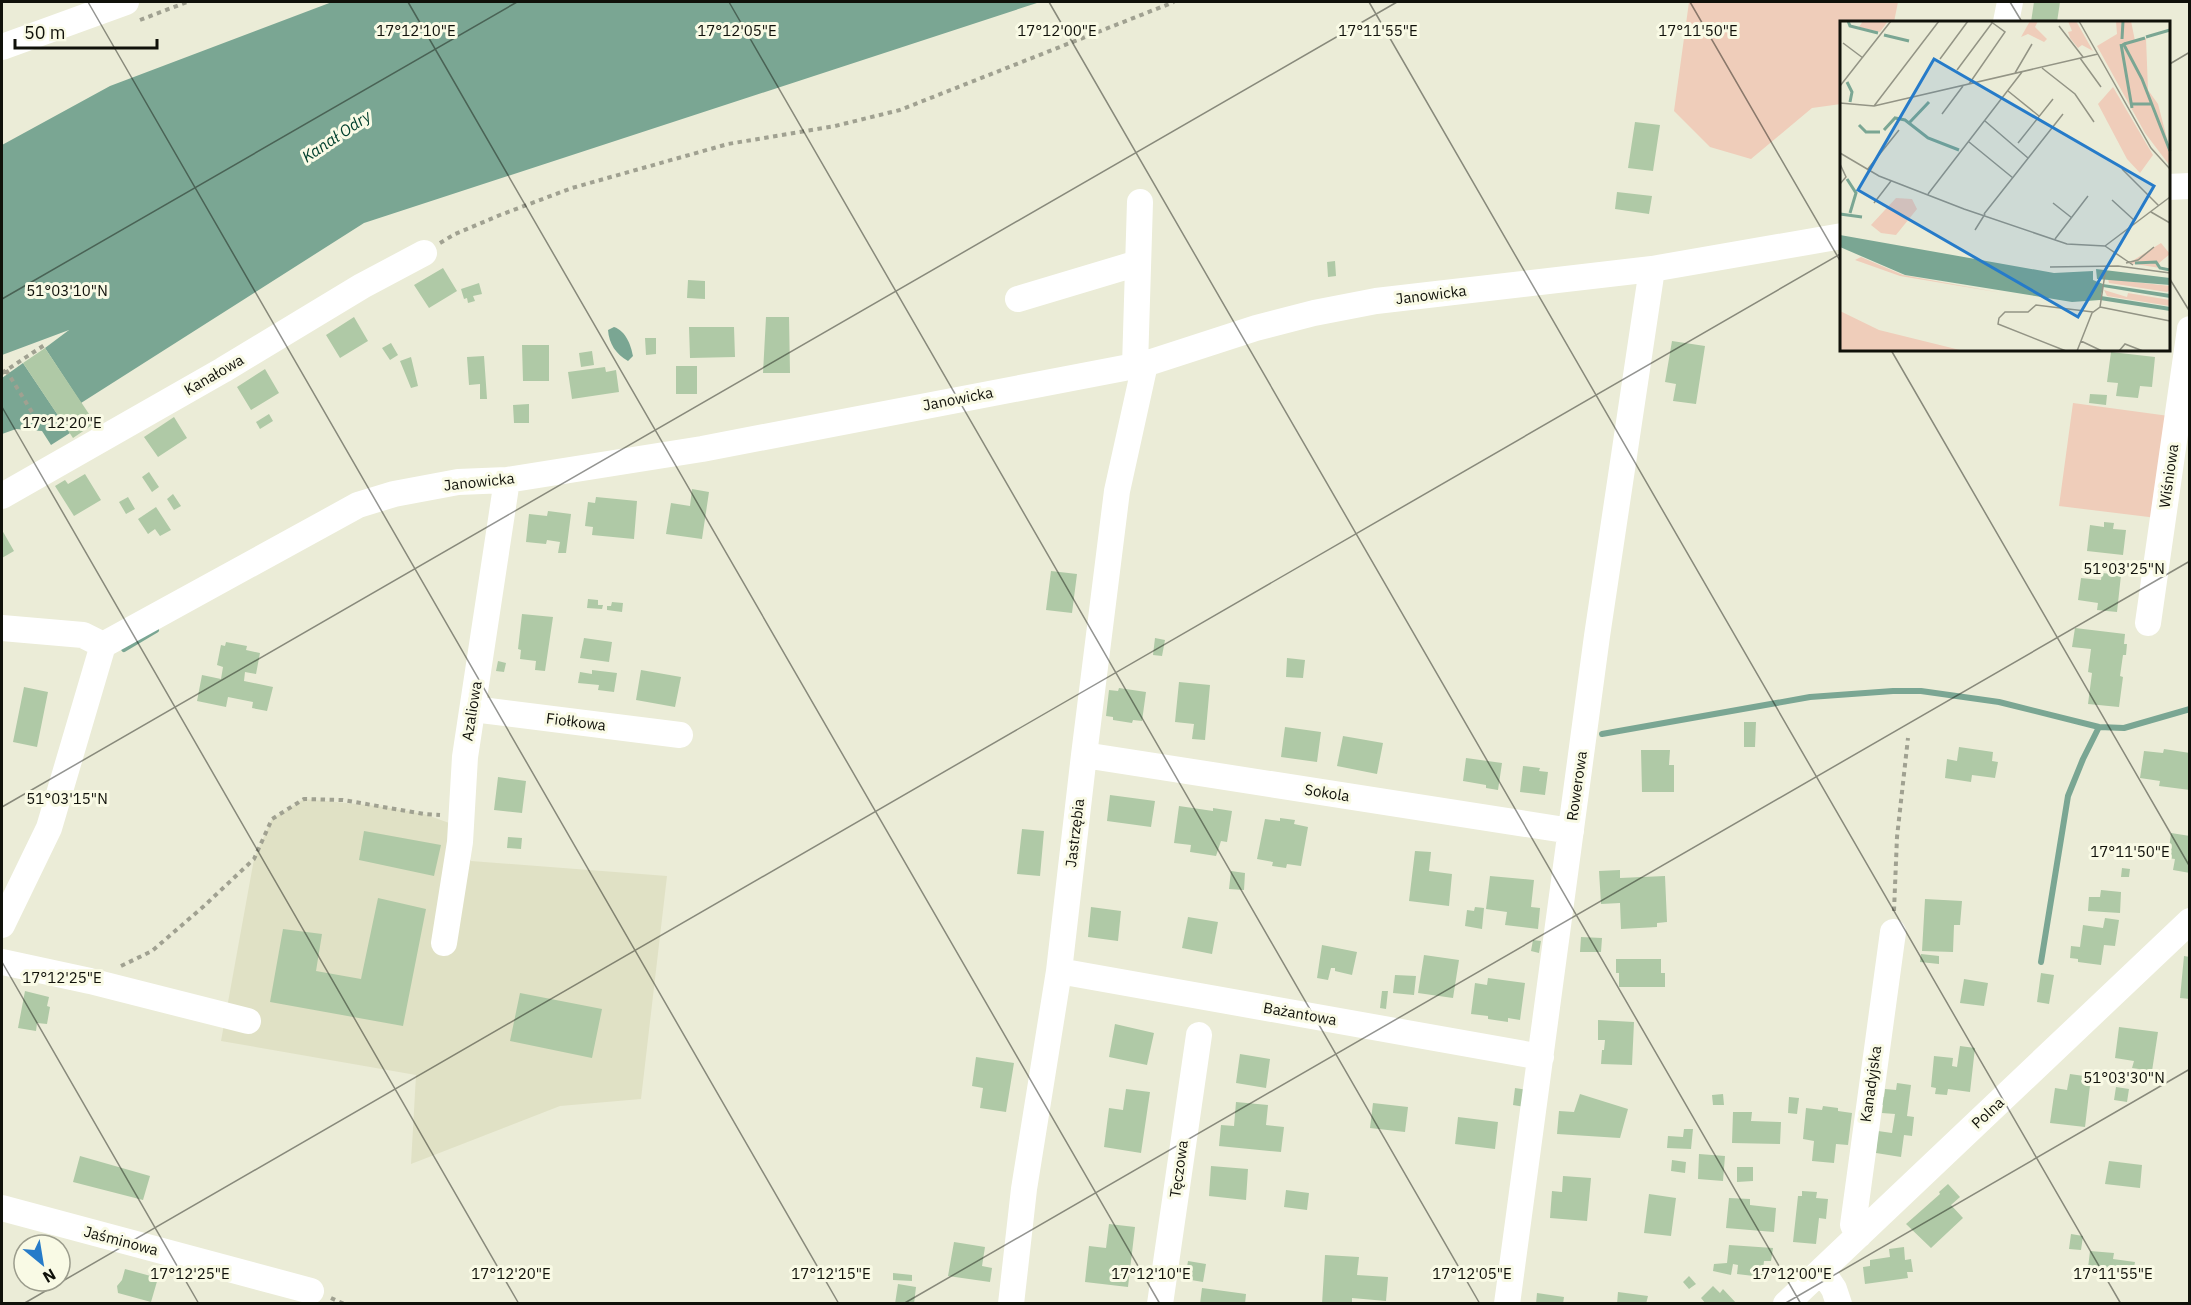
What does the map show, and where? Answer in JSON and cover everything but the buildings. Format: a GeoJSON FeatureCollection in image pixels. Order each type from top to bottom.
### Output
{"type":"FeatureCollection","features":[{"type":"Feature","properties":{"kind":"street"},"geometry":{"type":"LineString","coordinates":[[2,47],[126,2]]}},
{"type":"Feature","properties":{"kind":"street"},"geometry":{"type":"LineString","coordinates":[[2007,21],[2010,2]]}},
{"type":"Feature","properties":{"kind":"street"},"geometry":{"type":"LineString","coordinates":[[2170,187],[2190,186]]}},
{"type":"Feature","properties":{"kind":"street","name":"Jastrzębia"},"geometry":{"type":"LineString","coordinates":[[1011,1304],[1024,1189],[1059,971],[1118,491],[1140,365],[1138,263],[1140,202]]}},
{"type":"Feature","properties":{"kind":"street","name":"Janowicka"},"geometry":{"type":"LineString","coordinates":[[103,645],[358,505],[394,494],[458,482],[507,480],[702,449],[1140,365],[1256,328],[1314,313],[1376,301],[1652,269],[1840,237]]}},
{"type":"Feature","properties":{"kind":"street","name":"Kanałowa"},"geometry":{"type":"LineString","coordinates":[[2,492],[223,370],[362,286],[424,253]]}},
{"type":"Feature","properties":{"kind":"street"},"geometry":{"type":"LineString","coordinates":[[1018,299],[1138,263]]}},
{"type":"Feature","properties":{"kind":"street","name":"Rowerowa"},"geometry":{"type":"LineString","coordinates":[[1506,1304],[1597,636],[1652,269]]}},
{"type":"Feature","properties":{"kind":"street","name":"Wiśniowa"},"geometry":{"type":"LineString","coordinates":[[2148,623],[2190,329]]}},
{"type":"Feature","properties":{"kind":"street","name":"Azaliowa"},"geometry":{"type":"LineString","coordinates":[[444,944],[462,815],[465,757],[507,480]]}},
{"type":"Feature","properties":{"kind":"street"},"geometry":{"type":"LineString","coordinates":[[2,628],[83,635],[103,645],[49,828],[2,925]]}},
{"type":"Feature","properties":{"kind":"street","name":"Fiołkowa"},"geometry":{"type":"LineString","coordinates":[[472,709],[680,735]]}},
{"type":"Feature","properties":{"kind":"street","name":"Sokola"},"geometry":{"type":"LineString","coordinates":[[1084,755],[1571,831]]}},
{"type":"Feature","properties":{"kind":"street","name":"Polna"},"geometry":{"type":"LineString","coordinates":[[1786,1304],[2190,921]]}},
{"type":"Feature","properties":{"kind":"street","name":"Kanadyjska"},"geometry":{"type":"LineString","coordinates":[[1859,1235],[1853,1225],[1893,932]]}},
{"type":"Feature","properties":{"kind":"street"},"geometry":{"type":"LineString","coordinates":[[2,962],[90,981],[248,1022]]}},
{"type":"Feature","properties":{"kind":"street","name":"Bażantowa"},"geometry":{"type":"LineString","coordinates":[[1059,971],[1541,1057]]}},
{"type":"Feature","properties":{"kind":"street","name":"Tęczowa"},"geometry":{"type":"LineString","coordinates":[[1160,1304],[1199,1035]]}},
{"type":"Feature","properties":{"kind":"street","name":"Jaśminowa"},"geometry":{"type":"LineString","coordinates":[[2,1208],[311,1291]]}},
{"type":"Feature","properties":{"kind":"street"},"geometry":{"type":"LineString","coordinates":[[1822,1271],[1834,1289],[1839,1304]]}},
{"type":"Feature","properties":{"kind":"path"},"geometry":{"type":"LineString","coordinates":[[424,253],[464,231],[572,188],[728,144],[835,126],[900,110],[1174,2]]}},
{"type":"Feature","properties":{"kind":"path"},"geometry":{"type":"LineString","coordinates":[[35,417],[4,371],[45,344]]}},
{"type":"Feature","properties":{"kind":"path"},"geometry":{"type":"LineString","coordinates":[[1893,932],[1897,837],[1908,738]]}},
{"type":"Feature","properties":{"kind":"path"},"geometry":{"type":"LineString","coordinates":[[90,981],[152,951],[254,859],[272,819],[304,800],[343,800],[424,814],[462,815]]}},
{"type":"Feature","properties":{"kind":"shaded area"},"geometry":{"type":"Polygon","coordinates":[[[1689,2],[1898,2],[1894,21],[1840,21],[1840,104],[1812,108],[1751,159],[1710,147],[1674,111],[1689,2]]]}},
{"type":"Feature","properties":{"kind":"shaded area"},"geometry":{"type":"Polygon","coordinates":[[[2073,403],[2169,416],[2157,518],[2059,506],[2073,403]]]}},
{"type":"Feature","properties":{"kind":"shaded area"},"geometry":{"type":"Polygon","coordinates":[[[304,799],[378,806],[424,814],[452,824],[471,861],[667,876],[641,1099],[560,1106],[411,1164],[416,1075],[221,1041],[254,859],[272,819],[304,799]]]}},
{"type":"Feature","properties":{"kind":"water","name":"Kanał Odry"},"geometry":{"type":"Polygon","coordinates":[[[332,2],[1040,2],[364,223],[81,403],[45,348],[69,330],[2,355],[2,145],[110,86],[332,2]]]}},
{"type":"Feature","properties":{"kind":"water"},"geometry":{"type":"Polygon","coordinates":[[[614,327],[625,335],[629,343],[633,356],[628,361],[617,352],[612,344],[608,330],[614,327]]]}},
{"type":"Feature","properties":{"kind":"water"},"geometry":{"type":"Polygon","coordinates":[[[23,363],[70,433],[51,445],[42,431],[16,429],[2,434],[2,378],[23,363]]]}},
{"type":"Feature","properties":{"kind":"waterway"},"geometry":{"type":"LineString","coordinates":[[124,649],[156,630]]}},
{"type":"Feature","properties":{"kind":"waterway"},"geometry":{"type":"LineString","coordinates":[[1602,734],[1810,697],[1893,691],[1921,691],[1999,702],[2099,727],[2124,728],[2190,709]]}},
{"type":"Feature","properties":{"kind":"waterway"},"geometry":{"type":"LineString","coordinates":[[2041,962],[2068,796],[2099,727]]}}]}
